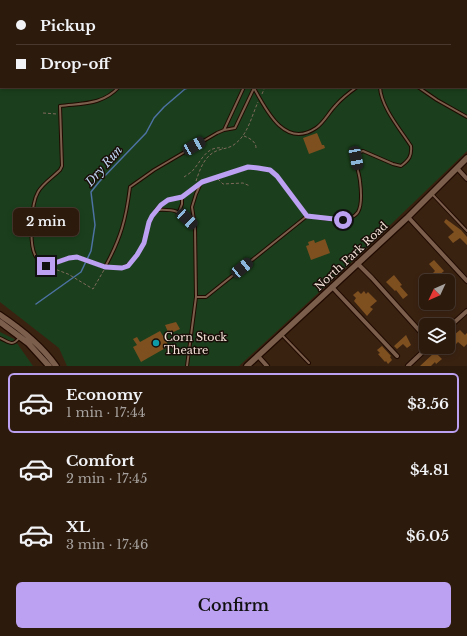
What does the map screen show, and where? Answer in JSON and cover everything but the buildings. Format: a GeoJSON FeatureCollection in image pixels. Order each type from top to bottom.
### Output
{"type":"FeatureCollection","features":[{"type":"Feature","properties":{"kind":"street","name":"North Park Road"},"geometry":{"type":"LineString","coordinates":[[247,366],[408,217],[467,158]]}},
{"type":"Feature","properties":{"kind":"street"},"geometry":{"type":"LineString","coordinates":[[457,168],[467,179]]}},
{"type":"Feature","properties":{"kind":"street"},"geometry":{"type":"LineString","coordinates":[[408,217],[467,281]]}},
{"type":"Feature","properties":{"kind":"street"},"geometry":{"type":"LineString","coordinates":[[357,264],[372,278],[419,330]]}},
{"type":"Feature","properties":{"kind":"street"},"geometry":{"type":"LineString","coordinates":[[332,287],[396,356]]}},
{"type":"Feature","properties":{"kind":"street"},"geometry":{"type":"LineString","coordinates":[[455,322],[467,311]]}},
{"type":"Feature","properties":{"kind":"street"},"geometry":{"type":"LineString","coordinates":[[0,315],[25,333],[38,345],[56,366]]}},
{"type":"Feature","properties":{"kind":"street"},"geometry":{"type":"LineString","coordinates":[[0,322],[33,348],[49,366]]}},
{"type":"Feature","properties":{"kind":"street"},"geometry":{"type":"LineString","coordinates":[[408,366],[421,354]]}},
{"type":"Feature","properties":{"kind":"street"},"geometry":{"type":"LineString","coordinates":[[258,356],[267,366]]}},
{"type":"Feature","properties":{"kind":"lane"},"geometry":{"type":"LineString","coordinates":[[118,88],[105,99],[95,102],[60,106],[62,166],[60,170],[38,190],[32,216],[30,237],[35,255],[39,261],[46,266],[69,258],[77,257],[105,267],[119,269],[128,266],[144,243],[149,222],[156,210],[168,200],[182,197],[202,182],[248,167],[270,170],[277,176],[307,216]]}},
{"type":"Feature","properties":{"kind":"lane"},"geometry":{"type":"LineString","coordinates":[[224,130],[244,88]]}},
{"type":"Feature","properties":{"kind":"lane"},"geometry":{"type":"LineString","coordinates":[[105,267],[121,234],[127,212],[130,187],[154,170],[224,130],[235,128],[254,88]]}},
{"type":"Feature","properties":{"kind":"lane"},"geometry":{"type":"LineString","coordinates":[[255,88],[271,119],[275,123],[291,133],[303,134],[317,128],[336,105],[356,88]]}},
{"type":"Feature","properties":{"kind":"lane"},"geometry":{"type":"LineString","coordinates":[[196,298],[206,297],[307,216],[343,220],[352,218],[358,212],[360,203],[360,181],[356,158],[358,153],[363,151],[392,164],[401,166],[408,162],[412,154],[411,146],[384,104],[380,95],[380,88]]}},
{"type":"Feature","properties":{"kind":"lane"},"geometry":{"type":"LineString","coordinates":[[419,88],[436,100],[467,117]]}},
{"type":"Feature","properties":{"kind":"lane"},"geometry":{"type":"LineString","coordinates":[[187,366],[196,298],[195,227],[192,207],[202,182]]}},
{"type":"Feature","properties":{"kind":"lane"},"geometry":{"type":"LineString","coordinates":[[431,194],[467,231]]}},
{"type":"Feature","properties":{"kind":"lane"},"geometry":{"type":"LineString","coordinates":[[179,212],[182,204],[182,197]]}},
{"type":"Feature","properties":{"kind":"lane"},"geometry":{"type":"LineString","coordinates":[[156,210],[171,210],[179,212],[195,227]]}},
{"type":"Feature","properties":{"kind":"lane"},"geometry":{"type":"LineString","coordinates":[[282,334],[309,363]]}},
{"type":"Feature","properties":{"kind":"lane"},"geometry":{"type":"LineString","coordinates":[[0,338],[12,343],[20,337]]}},
{"type":"Feature","properties":{"kind":"path"},"geometry":{"type":"LineString","coordinates":[[196,184],[200,170],[207,158],[216,151],[236,144],[243,136],[265,88]]}},
{"type":"Feature","properties":{"kind":"path"},"geometry":{"type":"LineString","coordinates":[[43,113],[60,114]]}},
{"type":"Feature","properties":{"kind":"path"},"geometry":{"type":"LineString","coordinates":[[243,136],[253,141],[256,148]]}},
{"type":"Feature","properties":{"kind":"path"},"geometry":{"type":"LineString","coordinates":[[184,177],[194,170],[206,152],[214,148],[222,148],[229,152]]}},
{"type":"Feature","properties":{"kind":"path"},"geometry":{"type":"LineString","coordinates":[[217,178],[224,184],[243,183],[250,186]]}},
{"type":"Feature","properties":{"kind":"path"},"geometry":{"type":"LineString","coordinates":[[46,266],[68,274],[93,290],[105,267]]}},
{"type":"Feature","properties":{"kind":"green space"},"geometry":{"type":"Polygon","coordinates":[[[0,88],[467,88],[467,151],[355,259],[239,366],[67,366],[59,348],[0,302],[0,88]]]}},
{"type":"Feature","properties":{"kind":"green space"},"geometry":{"type":"Polygon","coordinates":[[[0,332],[14,339],[33,366],[0,366],[0,332]]]}},
{"type":"Feature","properties":{"kind":"waterway","name":"Dry Run"},"geometry":{"type":"LineString","coordinates":[[36,304],[81,272],[91,251],[95,225],[91,192],[146,133],[154,118],[164,107],[188,88]]}},
{"type":"Feature","properties":{"kind":"place","name":"Corn Stock Theatre"},"geometry":{"type":"Point","coordinates":[156,343]}},
{"type":"Feature","properties":{"kind":"route"},"geometry":{"type":"LineString","coordinates":[[46,266],[69,258],[77,257],[105,267],[119,269],[128,266],[144,243],[149,222],[156,210],[161,205],[168,200],[182,197],[202,182],[248,167],[270,170],[277,176],[307,216],[321,219],[343,220]]}}]}
